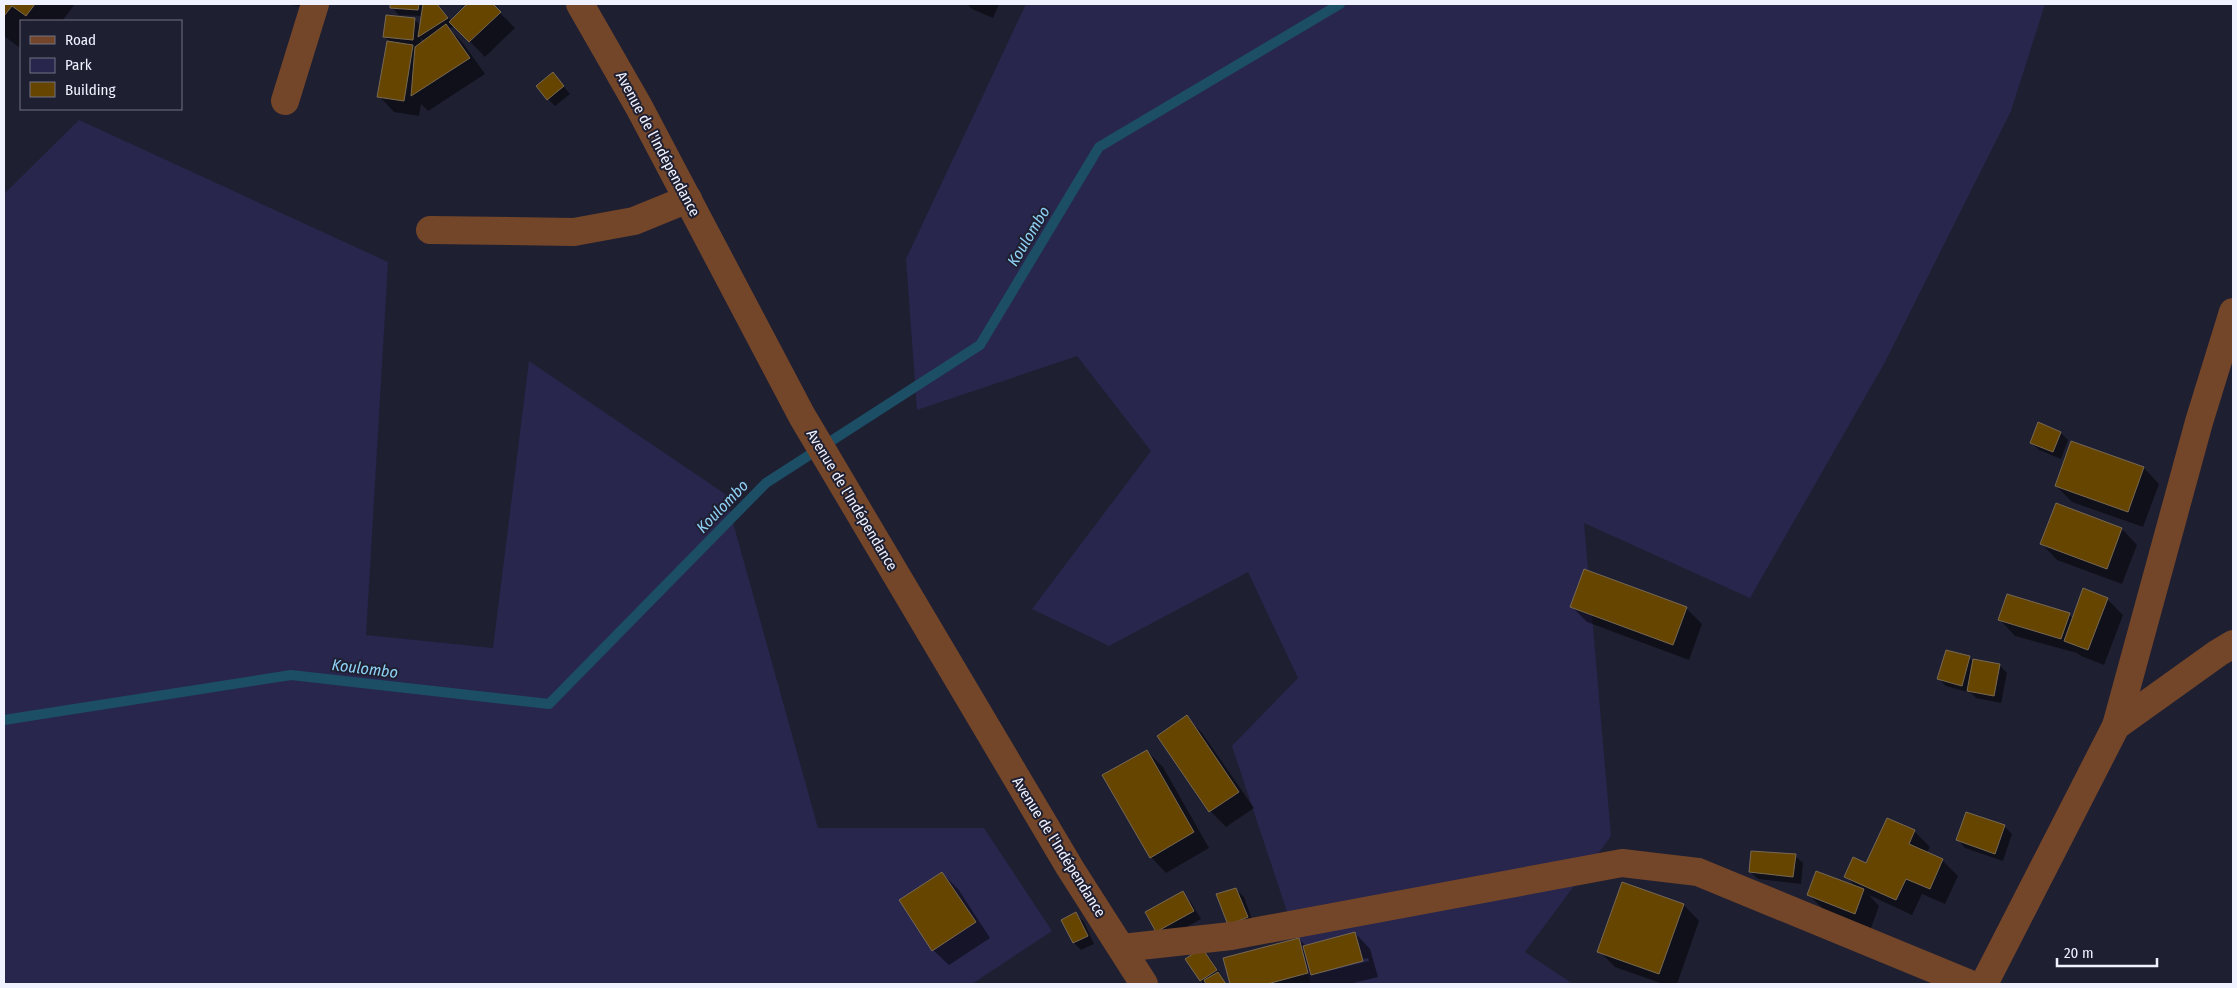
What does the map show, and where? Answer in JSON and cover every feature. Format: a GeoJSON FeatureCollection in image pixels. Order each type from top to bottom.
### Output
{"type":"FeatureCollection","features":[{"type":"Feature","properties":{"kind":"street"},"geometry":{"type":"LineString","coordinates":[[285,101],[315,4]]}},
{"type":"Feature","properties":{"kind":"street","name":"Avenue de l'Indépendance"},"geometry":{"type":"LineString","coordinates":[[580,4],[688,199],[802,416],[1070,868],[1144,984]]}},
{"type":"Feature","properties":{"kind":"street"},"geometry":{"type":"LineString","coordinates":[[430,230],[574,232],[634,221],[688,199]]}},
{"type":"Feature","properties":{"kind":"street"},"geometry":{"type":"LineString","coordinates":[[1984,984],[2116,726],[2199,422],[2231,328]]}},
{"type":"Feature","properties":{"kind":"street"},"geometry":{"type":"LineString","coordinates":[[2116,726],[2218,652],[2233,644]]}},
{"type":"Feature","properties":{"kind":"street"},"geometry":{"type":"LineString","coordinates":[[1122,948],[1232,936],[1622,863],[1698,872],[1970,984]]}},
{"type":"Feature","properties":{"kind":"green space"},"geometry":{"type":"Polygon","coordinates":[[[1026,4],[2045,4],[2011,111],[1885,362],[1750,598],[1584,523],[1611,836],[1525,952],[1573,984],[1311,984],[1232,746],[1298,678],[1248,572],[1109,646],[1032,609],[1151,451],[1077,356],[917,410],[906,259],[1026,4]]]}},
{"type":"Feature","properties":{"kind":"green space"},"geometry":{"type":"Polygon","coordinates":[[[79,120],[388,262],[366,635],[493,648],[529,361],[725,494],[818,828],[984,828],[1052,931],[972,984],[4,984],[4,194],[79,120]]]}},
{"type":"Feature","properties":{"kind":"building"},"geometry":{"type":"Polygon","coordinates":[[[4,4],[35,4],[26,16],[12,6],[4,16],[4,4]]]}},
{"type":"Feature","properties":{"kind":"building"},"geometry":{"type":"Polygon","coordinates":[[[390,4],[419,4],[418,10],[390,8],[390,4]]]}},
{"type":"Feature","properties":{"kind":"building"},"geometry":{"type":"Polygon","coordinates":[[[423,4],[437,4],[448,18],[418,37],[423,4]]]}},
{"type":"Feature","properties":{"kind":"building"},"geometry":{"type":"Polygon","coordinates":[[[467,4],[493,4],[501,12],[469,42],[449,22],[467,4]]]}},
{"type":"Feature","properties":{"kind":"building"},"geometry":{"type":"Polygon","coordinates":[[[386,15],[415,18],[413,40],[383,37],[386,15]]]}},
{"type":"Feature","properties":{"kind":"building"},"geometry":{"type":"Polygon","coordinates":[[[446,24],[470,58],[411,96],[415,47],[446,24]]]}},
{"type":"Feature","properties":{"kind":"building"},"geometry":{"type":"Polygon","coordinates":[[[387,41],[413,45],[404,101],[377,97],[387,41]]]}},
{"type":"Feature","properties":{"kind":"building"},"geometry":{"type":"Polygon","coordinates":[[[553,72],[564,86],[547,100],[536,86],[553,72]]]}},
{"type":"Feature","properties":{"kind":"building"},"geometry":{"type":"Polygon","coordinates":[[[2038,422],[2061,432],[2053,452],[2030,443],[2038,422]]]}},
{"type":"Feature","properties":{"kind":"building"},"geometry":{"type":"Polygon","coordinates":[[[2071,441],[2144,467],[2128,512],[2055,486],[2071,441]]]}},
{"type":"Feature","properties":{"kind":"building"},"geometry":{"type":"Polygon","coordinates":[[[2056,503],[2122,528],[2107,569],[2040,544],[2056,503]]]}},
{"type":"Feature","properties":{"kind":"building"},"geometry":{"type":"Polygon","coordinates":[[[1584,569],[1687,607],[1673,645],[1570,607],[1584,569]]]}},
{"type":"Feature","properties":{"kind":"building"},"geometry":{"type":"Polygon","coordinates":[[[2083,588],[2108,598],[2088,650],[2064,641],[2083,588]]]}},
{"type":"Feature","properties":{"kind":"building"},"geometry":{"type":"Polygon","coordinates":[[[2007,594],[2070,613],[2061,639],[1998,620],[2007,594]]]}},
{"type":"Feature","properties":{"kind":"building"},"geometry":{"type":"Polygon","coordinates":[[[1946,650],[1970,656],[1962,686],[1937,679],[1946,650]]]}},
{"type":"Feature","properties":{"kind":"building"},"geometry":{"type":"Polygon","coordinates":[[[1973,659],[2000,664],[1994,696],[1967,691],[1973,659]]]}},
{"type":"Feature","properties":{"kind":"building"},"geometry":{"type":"Polygon","coordinates":[[[1187,715],[1239,792],[1209,812],[1157,736],[1187,715]]]}},
{"type":"Feature","properties":{"kind":"building"},"geometry":{"type":"Polygon","coordinates":[[[1147,750],[1194,832],[1150,858],[1102,775],[1147,750]]]}},
{"type":"Feature","properties":{"kind":"building"},"geometry":{"type":"Polygon","coordinates":[[[1966,812],[2005,825],[1995,854],[1956,840],[1966,812]]]}},
{"type":"Feature","properties":{"kind":"building"},"geometry":{"type":"Polygon","coordinates":[[[1887,818],[1915,830],[1909,844],[1943,859],[1930,889],[1906,879],[1896,900],[1844,877],[1853,857],[1866,863],[1887,818]]]}},
{"type":"Feature","properties":{"kind":"building"},"geometry":{"type":"Polygon","coordinates":[[[1751,851],[1796,854],[1793,877],[1749,872],[1751,851]]]}},
{"type":"Feature","properties":{"kind":"building"},"geometry":{"type":"Polygon","coordinates":[[[1816,871],[1864,889],[1855,914],[1807,895],[1816,871]]]}},
{"type":"Feature","properties":{"kind":"building"},"geometry":{"type":"Polygon","coordinates":[[[942,872],[976,922],[932,951],[899,900],[942,872]]]}},
{"type":"Feature","properties":{"kind":"building"},"geometry":{"type":"Polygon","coordinates":[[[1622,882],[1684,904],[1659,974],[1597,952],[1622,882]]]}},
{"type":"Feature","properties":{"kind":"building"},"geometry":{"type":"Polygon","coordinates":[[[1236,888],[1248,917],[1228,925],[1216,894],[1236,888]]]}},
{"type":"Feature","properties":{"kind":"building"},"geometry":{"type":"Polygon","coordinates":[[[1183,891],[1194,911],[1156,932],[1145,912],[1183,891]]]}},
{"type":"Feature","properties":{"kind":"building"},"geometry":{"type":"Polygon","coordinates":[[[1076,912],[1088,936],[1073,943],[1061,920],[1076,912]]]}},
{"type":"Feature","properties":{"kind":"building"},"geometry":{"type":"Polygon","coordinates":[[[1355,932],[1363,961],[1311,975],[1303,946],[1355,932]]]}},
{"type":"Feature","properties":{"kind":"building"},"geometry":{"type":"Polygon","coordinates":[[[1299,938],[1308,973],[1267,984],[1230,984],[1223,958],[1299,938]]]}},
{"type":"Feature","properties":{"kind":"building"},"geometry":{"type":"Polygon","coordinates":[[[1202,948],[1217,970],[1200,981],[1185,959],[1202,948]]]}},
{"type":"Feature","properties":{"kind":"building"},"geometry":{"type":"Polygon","coordinates":[[[1218,972],[1226,984],[1206,984],[1204,980],[1218,972]]]}},
{"type":"Feature","properties":{"kind":"waterway","name":"Koulombo"},"geometry":{"type":"LineString","coordinates":[[4,720],[291,675],[549,704],[766,483],[980,345],[1099,147],[1340,4]]}}]}
